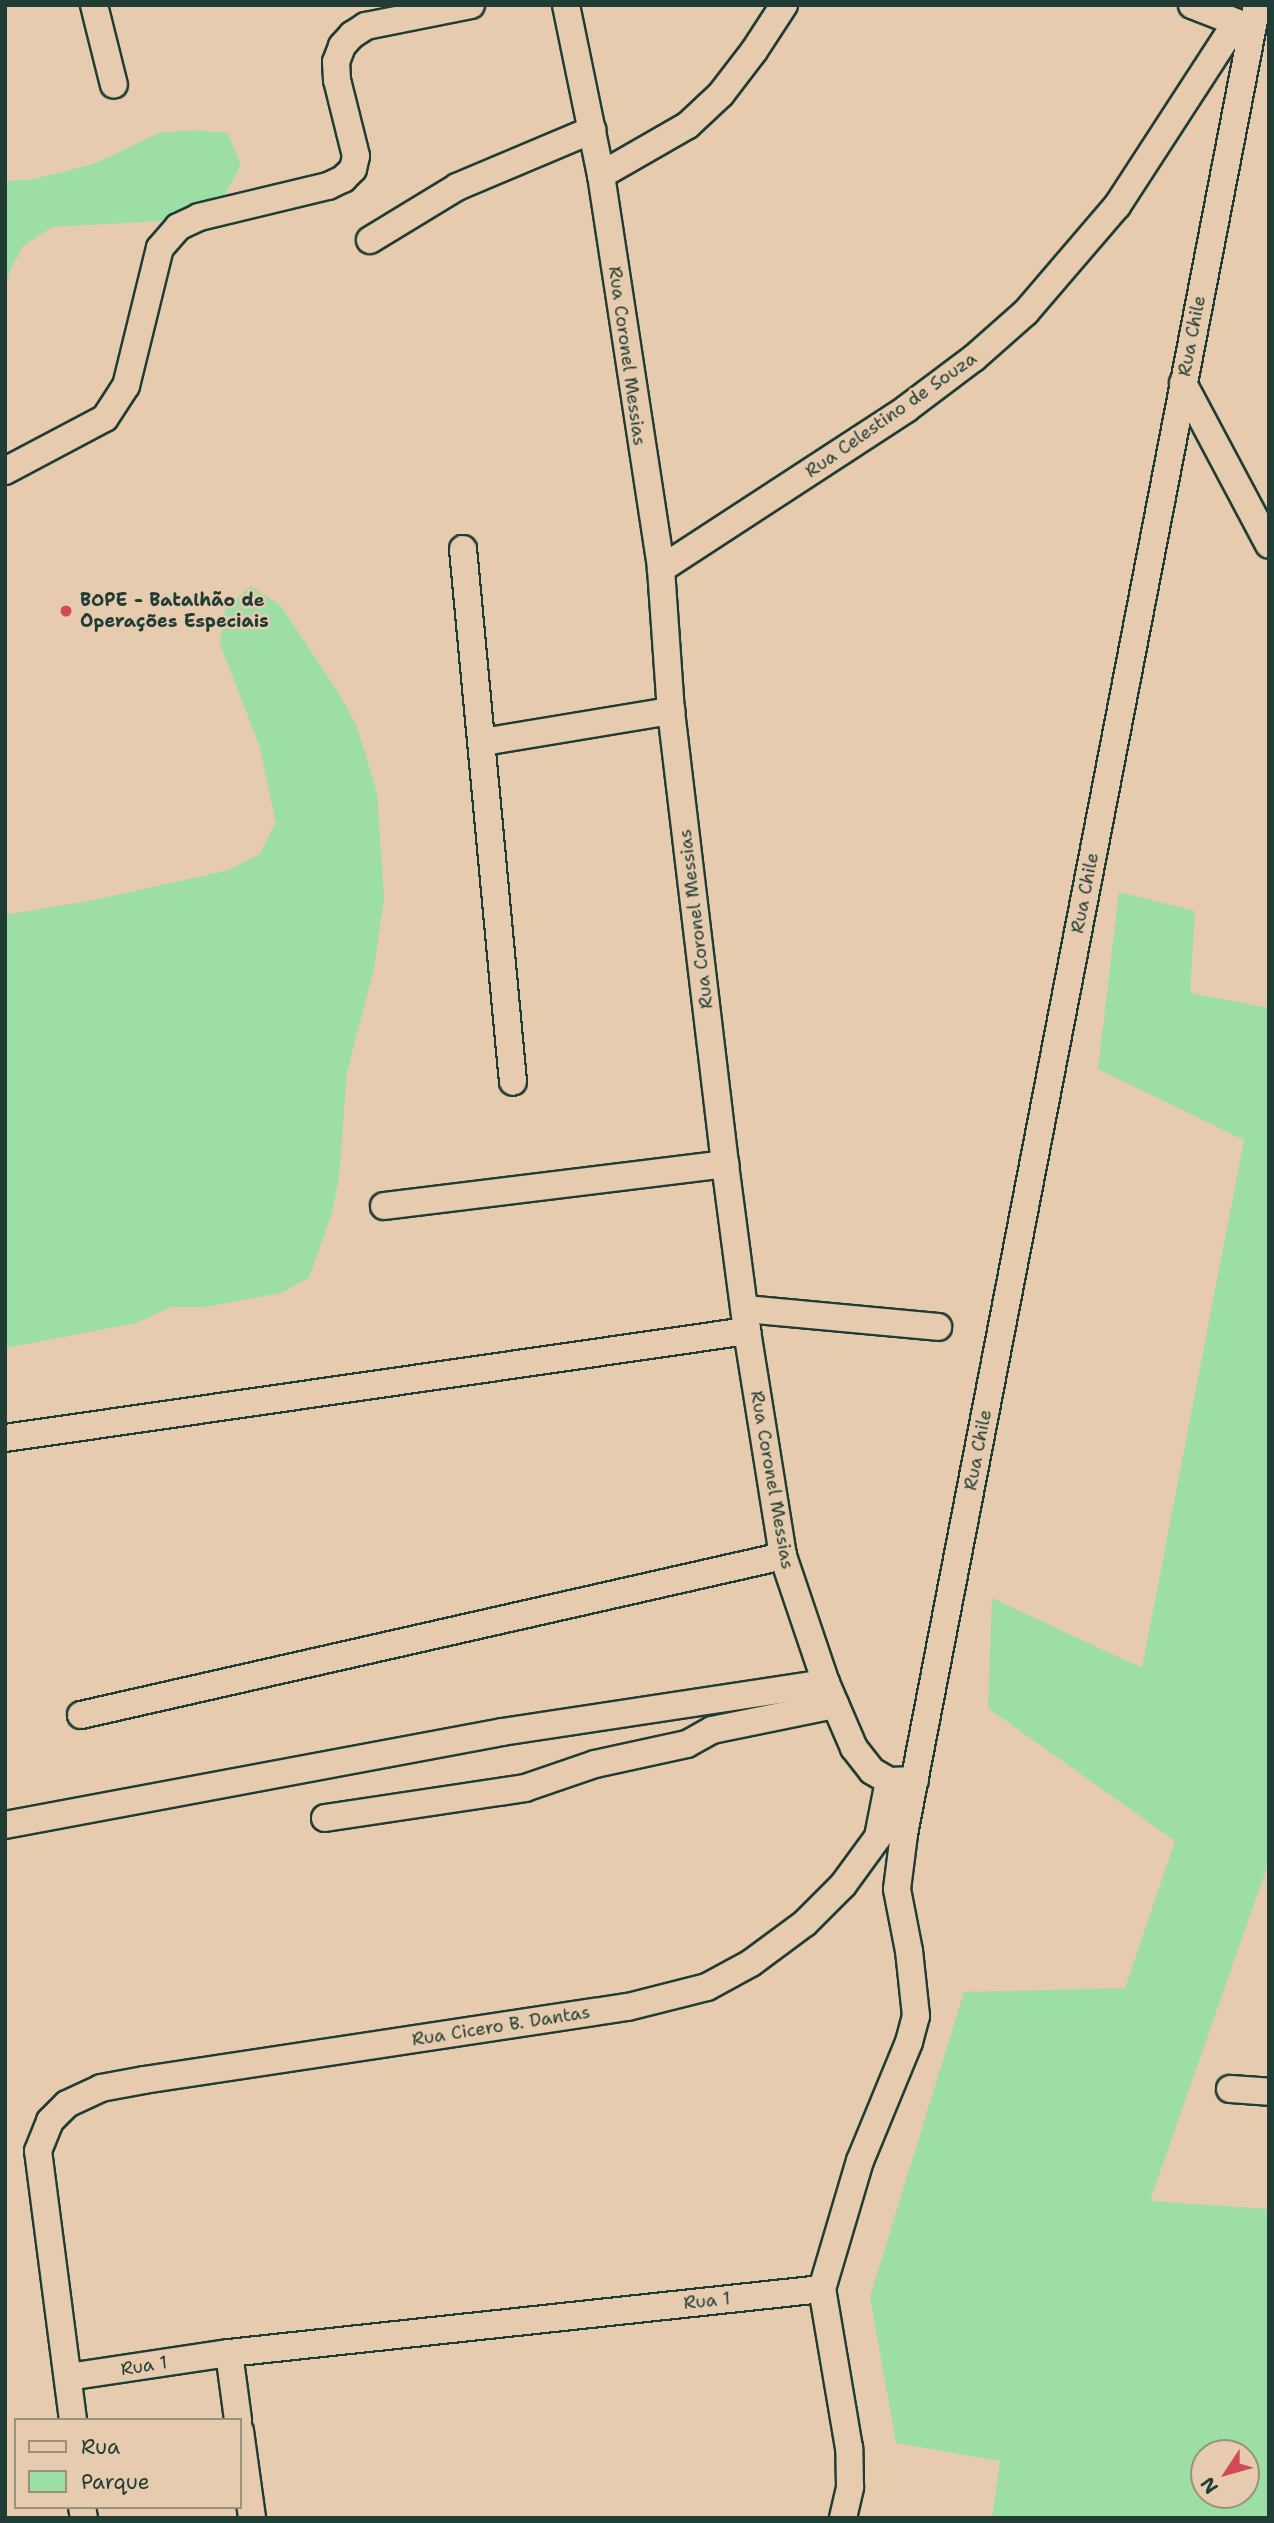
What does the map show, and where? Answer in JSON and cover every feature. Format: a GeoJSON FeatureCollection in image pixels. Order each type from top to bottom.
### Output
{"type":"FeatureCollection","features":[{"type":"Feature","properties":{"kind":"street"},"geometry":{"type":"LineString","coordinates":[[94,5],[114,85]]}},
{"type":"Feature","properties":{"kind":"street"},"geometry":{"type":"LineString","coordinates":[[5,471],[105,418],[126,386],[160,248],[178,227],[199,217],[328,186],[343,179],[353,169],[356,156],[337,80],[336,62],[342,46],[352,34],[366,26],[435,9],[471,5]]}},
{"type":"Feature","properties":{"kind":"street","name":"Rua Coronel Messias"},"geometry":{"type":"LineString","coordinates":[[566,5],[601,175],[661,569],[671,710],[725,1164],[783,1556],[830,1694],[854,1748],[872,1771],[889,1781]]}},
{"type":"Feature","properties":{"kind":"street"},"geometry":{"type":"LineString","coordinates":[[601,175],[688,125],[721,94],[784,5]]}},
{"type":"Feature","properties":{"kind":"street"},"geometry":{"type":"LineString","coordinates":[[1192,5],[1249,19]]}},
{"type":"Feature","properties":{"kind":"street","name":"Rua Chile"},"geometry":{"type":"LineString","coordinates":[[915,1780],[1183,383],[1249,19]]}},
{"type":"Feature","properties":{"kind":"street","name":"Rua Celestino de Souza"},"geometry":{"type":"LineString","coordinates":[[661,569],[906,409],[974,358],[1026,312],[1117,206],[1249,19]]}},
{"type":"Feature","properties":{"kind":"street"},"geometry":{"type":"LineString","coordinates":[[370,240],[457,187],[592,130]]}},
{"type":"Feature","properties":{"kind":"street"},"geometry":{"type":"LineString","coordinates":[[1183,383],[1269,545]]}},
{"type":"Feature","properties":{"kind":"street"},"geometry":{"type":"LineString","coordinates":[[463,549],[513,1082]]}},
{"type":"Feature","properties":{"kind":"street"},"geometry":{"type":"LineString","coordinates":[[483,742],[671,710]]}},
{"type":"Feature","properties":{"kind":"street"},"geometry":{"type":"LineString","coordinates":[[384,1206],[725,1164]]}},
{"type":"Feature","properties":{"kind":"street"},"geometry":{"type":"LineString","coordinates":[[5,1437],[746,1320],[938,1327]]}},
{"type":"Feature","properties":{"kind":"street"},"geometry":{"type":"LineString","coordinates":[[81,1715],[783,1556]]}},
{"type":"Feature","properties":{"kind":"street"},"geometry":{"type":"LineString","coordinates":[[325,1818],[525,1788],[595,1764],[687,1744],[712,1730],[830,1694]]}},
{"type":"Feature","properties":{"kind":"street"},"geometry":{"type":"LineString","coordinates":[[5,1825],[502,1732],[830,1694]]}},
{"type":"Feature","properties":{"kind":"street"},"geometry":{"type":"LineString","coordinates":[[843,2518],[850,2487],[849,2448],[822,2289],[860,2161],[909,2042],[916,2016],[909,1951],[897,1889],[915,1780],[889,1781]]}},
{"type":"Feature","properties":{"kind":"street","name":"Rua Cicero B. Dantas"},"geometry":{"type":"LineString","coordinates":[[68,2377],[38,2151],[50,2121],[67,2104],[101,2088],[628,2007],[707,1987],[751,1963],[805,1923],[843,1885],[878,1837],[889,1781]]}},
{"type":"Feature","properties":{"kind":"street"},"geometry":{"type":"LineString","coordinates":[[1230,2089],[1269,2092]]}},
{"type":"Feature","properties":{"kind":"street","name":"Rua 1"},"geometry":{"type":"LineString","coordinates":[[68,2377],[229,2353],[822,2289]]}},
{"type":"Feature","properties":{"kind":"street"},"geometry":{"type":"LineString","coordinates":[[229,2353],[238,2418]]}},
{"type":"Feature","properties":{"kind":"street"},"geometry":{"type":"LineString","coordinates":[[68,2377],[73,2418]]}},
{"type":"Feature","properties":{"kind":"street"},"geometry":{"type":"LineString","coordinates":[[242,2446],[252,2518]]}},
{"type":"Feature","properties":{"kind":"green space"},"geometry":{"type":"Polygon","coordinates":[[[193,130],[228,133],[241,165],[224,196],[194,213],[160,221],[52,227],[23,246],[10,270],[5,291],[5,181],[29,180],[63,172],[96,163],[159,133],[193,130]]]}},
{"type":"Feature","properties":{"kind":"green space"},"geometry":{"type":"Polygon","coordinates":[[[251,586],[281,606],[340,695],[357,727],[377,793],[384,899],[374,969],[347,1072],[339,1177],[332,1213],[309,1278],[280,1293],[206,1307],[171,1307],[136,1323],[5,1348],[5,915],[89,901],[229,870],[260,854],[276,822],[259,745],[220,644],[225,609],[251,586]]]}},
{"type":"Feature","properties":{"kind":"green space"},"geometry":{"type":"Polygon","coordinates":[[[1119,892],[1195,911],[1190,993],[1269,1008],[1269,1861],[1150,2201],[1269,2209],[1269,2518],[992,2518],[1000,2461],[896,2443],[870,2297],[964,1992],[1125,1988],[1175,1841],[988,1708],[992,1598],[1142,1668],[1244,1140],[1098,1069],[1119,892]]]}},
{"type":"Feature","properties":{"kind":"place","name":"BOPE - Batalhão de Operações Especiais"},"geometry":{"type":"Point","coordinates":[66,611]}}]}
